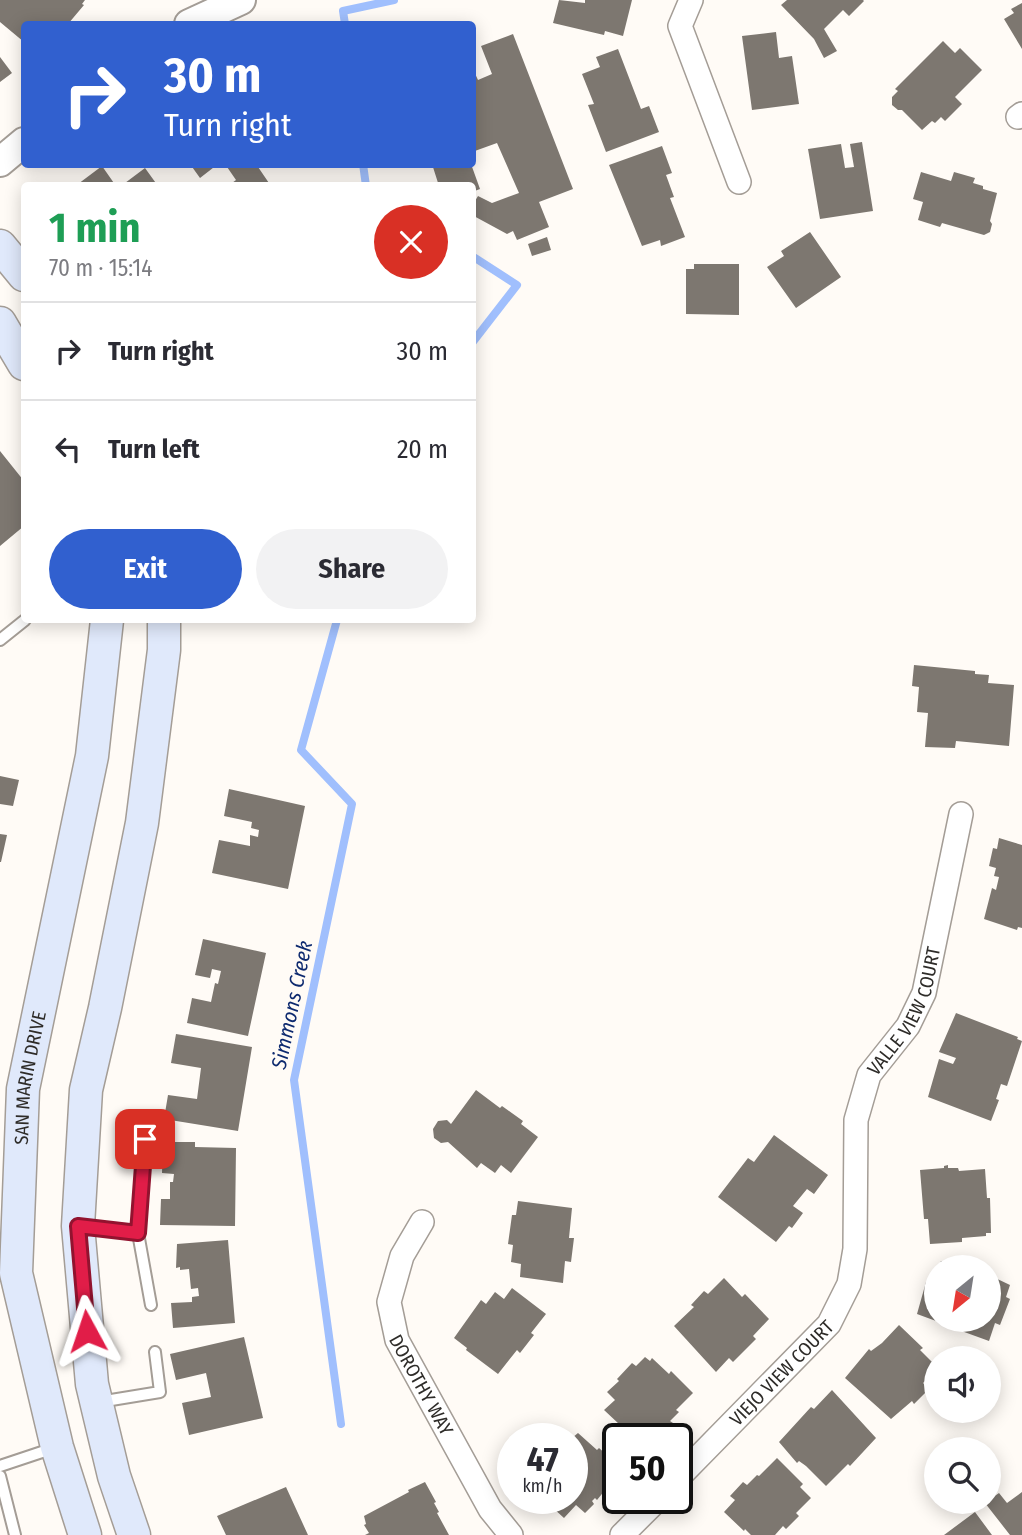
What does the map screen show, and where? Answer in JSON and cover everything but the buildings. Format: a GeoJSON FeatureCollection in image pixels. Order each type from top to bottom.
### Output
{"type":"FeatureCollection","features":[{"type":"Feature","properties":{"kind":"main road"},"geometry":{"type":"LineString","coordinates":[[0,246],[21,271]]}},
{"type":"Feature","properties":{"kind":"main road"},"geometry":{"type":"LineString","coordinates":[[0,323],[21,359]]}},
{"type":"Feature","properties":{"kind":"main road","name":"SAN MARIN DRIVE"},"geometry":{"type":"LineString","coordinates":[[85,1535],[57,1447],[12,1274],[17,1110],[92,756],[107,623]]}},
{"type":"Feature","properties":{"kind":"main road"},"geometry":{"type":"LineString","coordinates":[[134,1535],[114,1476],[92,1384],[78,1226],[86,1090],[142,823],[164,650],[164,623]]}},
{"type":"Feature","properties":{"kind":"street"},"geometry":{"type":"LineString","coordinates":[[196,21],[241,0]]}},
{"type":"Feature","properties":{"kind":"street"},"geometry":{"type":"LineString","coordinates":[[691,0],[680,26],[739,182]]}},
{"type":"Feature","properties":{"kind":"street"},"geometry":{"type":"LineString","coordinates":[[0,162],[21,144]]}},
{"type":"Feature","properties":{"kind":"street","name":"VALLE VIEW COURT"},"geometry":{"type":"LineString","coordinates":[[855,1249],[856,1120],[869,1075],[908,1026],[924,993],[961,814]]}},
{"type":"Feature","properties":{"kind":"street","name":"DOROTHY WAY"},"geometry":{"type":"LineString","coordinates":[[422,1222],[402,1256],[389,1302],[397,1340],[490,1509],[511,1535]]}},
{"type":"Feature","properties":{"kind":"street","name":"VIEJO VIEW COURT"},"geometry":{"type":"LineString","coordinates":[[693,1463],[829,1325],[849,1284],[855,1249]]}},
{"type":"Feature","properties":{"kind":"street"},"geometry":{"type":"LineString","coordinates":[[622,1535],[643,1514]]}},
{"type":"Feature","properties":{"kind":"lane"},"geometry":{"type":"LineString","coordinates":[[0,640],[21,623]]}},
{"type":"Feature","properties":{"kind":"lane"},"geometry":{"type":"LineString","coordinates":[[145,1139],[138,1233],[151,1305]]}},
{"type":"Feature","properties":{"kind":"lane"},"geometry":{"type":"LineString","coordinates":[[78,1226],[138,1233]]}},
{"type":"Feature","properties":{"kind":"lane"},"geometry":{"type":"LineString","coordinates":[[96,1403],[160,1392],[155,1352]]}},
{"type":"Feature","properties":{"kind":"lane"},"geometry":{"type":"LineString","coordinates":[[0,1466],[57,1447]]}},
{"type":"Feature","properties":{"kind":"lane"},"geometry":{"type":"LineString","coordinates":[[0,1476],[15,1535]]}},
{"type":"Feature","properties":{"kind":"waterway","name":"Simmons Creek"},"geometry":{"type":"LineString","coordinates":[[345,21],[343,11],[394,0]]}},
{"type":"Feature","properties":{"kind":"waterway","name":"Simmons Creek"},"geometry":{"type":"LineString","coordinates":[[364,168],[365,182]]}},
{"type":"Feature","properties":{"kind":"waterway","name":"Simmons Creek"},"geometry":{"type":"LineString","coordinates":[[476,259],[517,285],[476,338]]}},
{"type":"Feature","properties":{"kind":"waterway","name":"Simmons Creek"},"geometry":{"type":"LineString","coordinates":[[336,623],[301,750],[352,804],[294,1080],[341,1424]]}},
{"type":"Feature","properties":{"kind":"route"},"geometry":{"type":"LineString","coordinates":[[87,1331],[78,1226],[138,1233],[145,1139]]}}]}
